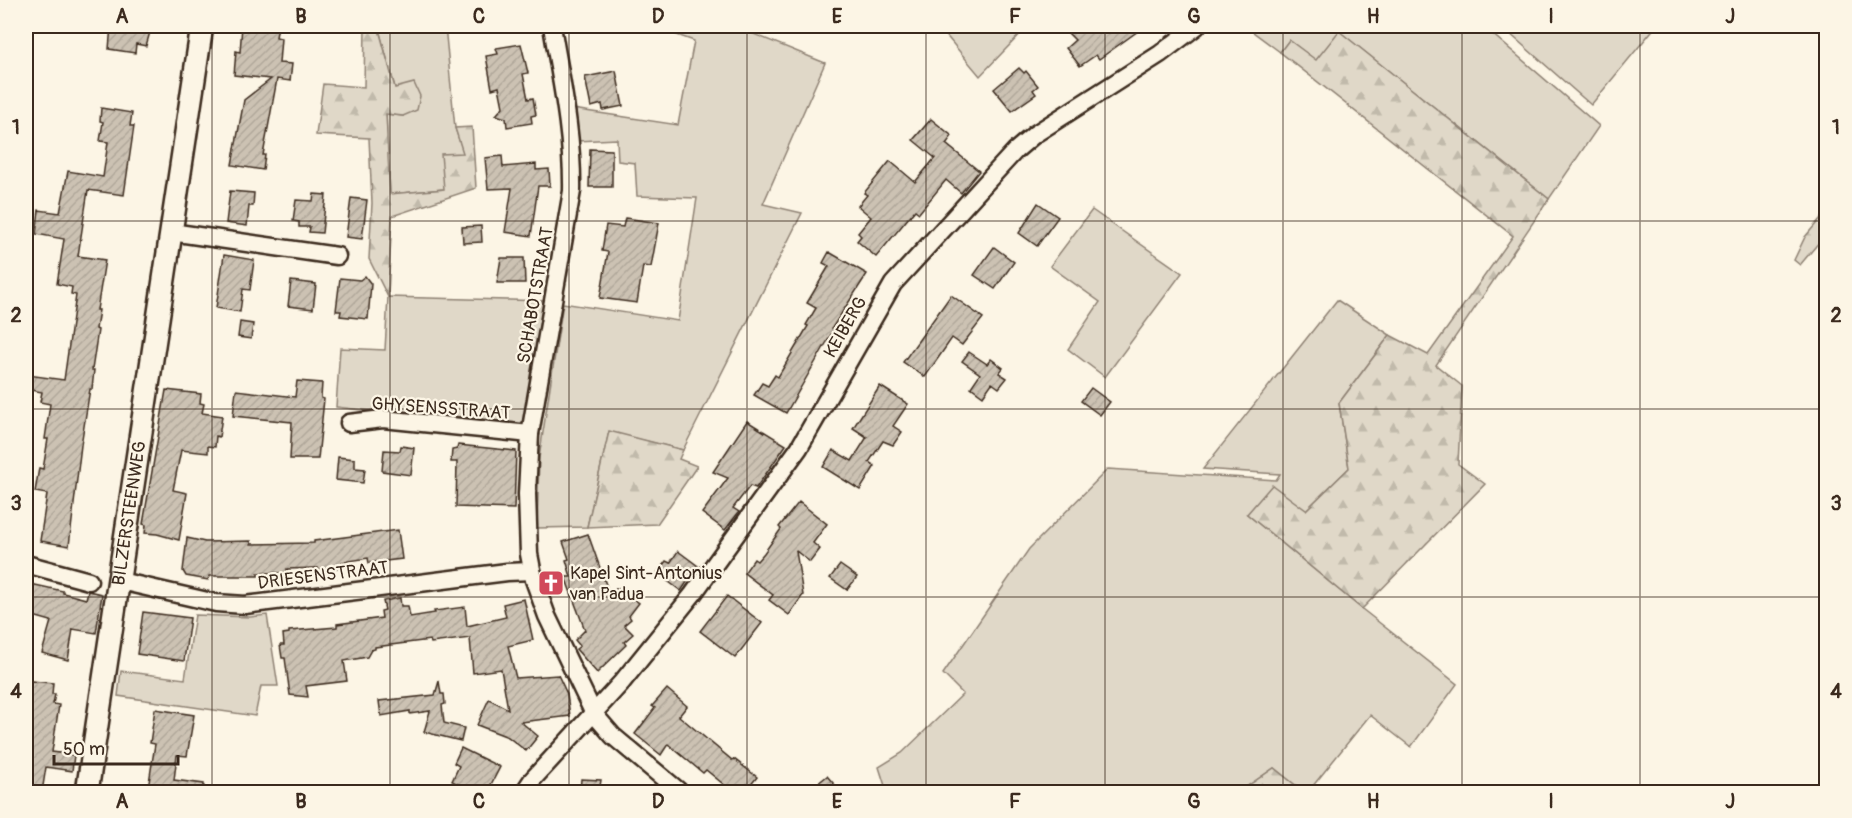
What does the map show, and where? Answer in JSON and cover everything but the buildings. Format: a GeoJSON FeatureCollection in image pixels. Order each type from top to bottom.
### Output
{"type":"FeatureCollection","features":[{"type":"Feature","properties":{"kind":"main road","name":"BILZERSTEENWEG"},"geometry":{"type":"LineString","coordinates":[[87,792],[202,26]]}},
{"type":"Feature","properties":{"kind":"street","name":"SCHABOTSTRAAT"},"geometry":{"type":"LineString","coordinates":[[552,26],[568,120],[572,191],[530,434],[527,494],[529,554],[532,571],[547,616],[594,714],[613,736],[680,792]]}},
{"type":"Feature","properties":{"kind":"street","name":"KEIBERG"},"geometry":{"type":"LineString","coordinates":[[524,792],[532,780],[622,682],[693,594],[799,448],[893,284],[1015,151],[1035,134],[1160,54],[1197,26]]}},
{"type":"Feature","properties":{"kind":"street"},"geometry":{"type":"LineString","coordinates":[[171,232],[337,256]]}},
{"type":"Feature","properties":{"kind":"street","name":"GHYSENSSTRAAT"},"geometry":{"type":"LineString","coordinates":[[349,423],[383,419],[530,434]]}},
{"type":"Feature","properties":{"kind":"street"},"geometry":{"type":"LineString","coordinates":[[26,564],[89,580]]}},
{"type":"Feature","properties":{"kind":"street","name":"DRIESENSTRAAT"},"geometry":{"type":"LineString","coordinates":[[120,581],[216,603],[245,604],[507,572],[532,571]]}},
{"type":"Feature","properties":{"kind":"green space"},"geometry":{"type":"Polygon","coordinates":[[[365,26],[378,26],[395,88],[414,83],[420,96],[417,110],[403,116],[386,114],[390,194],[444,189],[441,154],[463,153],[455,128],[472,127],[476,188],[392,216],[388,297],[369,259],[372,203],[369,138],[316,135],[323,84],[364,87],[365,26]]]}},
{"type":"Feature","properties":{"kind":"green space"},"geometry":{"type":"Polygon","coordinates":[[[378,26],[445,26],[455,128],[464,154],[444,189],[390,194],[386,114],[403,116],[378,26]]]}},
{"type":"Feature","properties":{"kind":"green space"},"geometry":{"type":"Polygon","coordinates":[[[652,26],[734,26],[825,63],[763,204],[802,213],[683,450],[609,432],[587,527],[537,528],[539,458],[563,303],[678,321],[697,198],[637,196],[635,163],[618,161],[617,139],[577,141],[572,109],[678,125],[694,41],[652,26]]]}},
{"type":"Feature","properties":{"kind":"green space"},"geometry":{"type":"Polygon","coordinates":[[[940,26],[1028,26],[980,76],[940,26]]]}},
{"type":"Feature","properties":{"kind":"green space"},"geometry":{"type":"Polygon","coordinates":[[[1245,26],[1483,26],[1599,126],[1549,199],[1340,32],[1316,61],[1289,40],[1280,52],[1245,26]]]}},
{"type":"Feature","properties":{"kind":"green space"},"geometry":{"type":"Polygon","coordinates":[[[1515,26],[1656,26],[1591,105],[1509,33],[1515,26]]]}},
{"type":"Feature","properties":{"kind":"green space"},"geometry":{"type":"Polygon","coordinates":[[[1339,31],[1549,199],[1436,365],[1462,386],[1458,464],[1485,484],[1362,609],[1247,514],[1272,485],[1306,510],[1349,468],[1339,403],[1390,335],[1428,355],[1513,236],[1280,52],[1289,40],[1316,60],[1339,31]]]}},
{"type":"Feature","properties":{"kind":"green space"},"geometry":{"type":"Polygon","coordinates":[[[1092,210],[1182,273],[1105,377],[1068,349],[1100,302],[1050,266],[1092,210]]]}},
{"type":"Feature","properties":{"kind":"green space"},"geometry":{"type":"Polygon","coordinates":[[[1826,212],[1826,234],[1800,265],[1794,260],[1805,237],[1826,212]]]}},
{"type":"Feature","properties":{"kind":"green space"},"geometry":{"type":"Polygon","coordinates":[[[388,297],[546,301],[527,419],[517,427],[336,407],[340,348],[385,350],[388,297]]]}},
{"type":"Feature","properties":{"kind":"green space"},"geometry":{"type":"Polygon","coordinates":[[[1337,300],[1390,335],[1339,403],[1349,468],[1306,510],[1247,514],[1457,684],[1411,747],[1370,715],[1308,792],[1304,792],[1274,768],[1239,792],[887,792],[879,767],[902,753],[963,694],[943,674],[1029,549],[1108,469],[1276,480],[1280,474],[1203,469],[1337,300]]]}},
{"type":"Feature","properties":{"kind":"green space"},"geometry":{"type":"Polygon","coordinates":[[[609,431],[683,450],[679,459],[697,466],[657,524],[587,527],[609,431]]]}},
{"type":"Feature","properties":{"kind":"green space"},"geometry":{"type":"Polygon","coordinates":[[[195,615],[250,617],[267,615],[278,686],[261,686],[255,716],[118,696],[121,671],[185,679],[195,615]]]}},
{"type":"Feature","properties":{"kind":"green space"},"geometry":{"type":"Polygon","coordinates":[[[1274,768],[1304,792],[1239,792],[1274,768]]]}},
{"type":"Feature","properties":{"kind":"place","name":"Kapel Sint-Antonius van Padua"},"geometry":{"type":"Point","coordinates":[551,583]}}]}
